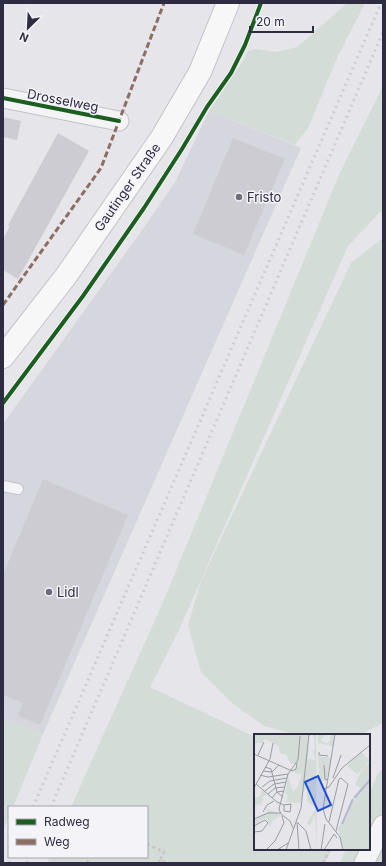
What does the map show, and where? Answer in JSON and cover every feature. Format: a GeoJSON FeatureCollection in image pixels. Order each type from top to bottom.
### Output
{"type":"FeatureCollection","features":[{"type":"Feature","properties":{"kind":"main road","name":"Gautinger Straße"},"geometry":{"type":"LineString","coordinates":[[3,357],[66,276],[162,137],[200,72],[228,3]]}},
{"type":"Feature","properties":{"kind":"street","name":"Drosselweg"},"geometry":{"type":"LineString","coordinates":[[3,98],[119,121]]}},
{"type":"Feature","properties":{"kind":"street"},"geometry":{"type":"LineString","coordinates":[[364,863],[383,825]]}},
{"type":"Feature","properties":{"kind":"lane"},"geometry":{"type":"LineString","coordinates":[[3,486],[18,489]]}},
{"type":"Feature","properties":{"kind":"path"},"geometry":{"type":"LineString","coordinates":[[148,844],[164,852],[160,861],[166,863]]}},
{"type":"Feature","properties":{"kind":"path"},"geometry":{"type":"LineString","coordinates":[[323,863],[330,850]]}},
{"type":"Feature","properties":{"kind":"shaded area"},"geometry":{"type":"Polygon","coordinates":[[[347,3],[365,3],[337,58],[308,128],[295,145],[209,111],[245,58],[248,51],[255,49],[277,52],[297,47],[347,3]]]}},
{"type":"Feature","properties":{"kind":"shaded area"},"geometry":{"type":"Polygon","coordinates":[[[383,86],[383,212],[380,212],[348,246],[178,632],[150,687],[254,737],[254,850],[332,850],[325,863],[47,863],[50,858],[148,858],[148,806],[71,806],[164,600],[339,175],[383,86]]]}},
{"type":"Feature","properties":{"kind":"shaded area"},"geometry":{"type":"Polygon","coordinates":[[[209,111],[301,148],[43,734],[3,718],[3,424],[175,182],[209,111]]]}},
{"type":"Feature","properties":{"kind":"shaded area"},"geometry":{"type":"Polygon","coordinates":[[[383,238],[383,723],[362,734],[293,734],[264,726],[232,703],[201,672],[188,625],[201,581],[351,263],[383,238]]]}},
{"type":"Feature","properties":{"kind":"shaded area"},"geometry":{"type":"Polygon","coordinates":[[[3,718],[43,734],[13,806],[8,806],[8,818],[3,831],[3,718]]]}},
{"type":"Feature","properties":{"kind":"shaded area"},"geometry":{"type":"Polygon","coordinates":[[[383,768],[383,863],[340,863],[346,850],[370,850],[370,792],[377,775],[383,768]]]}},
{"type":"Feature","properties":{"kind":"building"},"geometry":{"type":"Polygon","coordinates":[[[3,117],[21,121],[17,140],[3,137],[3,117]]]}},
{"type":"Feature","properties":{"kind":"building"},"geometry":{"type":"Polygon","coordinates":[[[58,133],[89,151],[18,279],[3,270],[3,239],[10,226],[8,225],[58,133]]]}},
{"type":"Feature","properties":{"kind":"building","name":"Fristo"},"geometry":{"type":"Polygon","coordinates":[[[233,138],[285,159],[244,255],[193,234],[233,138]]]}},
{"type":"Feature","properties":{"kind":"building","name":"Lidl"},"geometry":{"type":"Polygon","coordinates":[[[43,479],[128,515],[40,725],[18,716],[23,703],[3,695],[3,575],[43,479]]]}},
{"type":"Feature","properties":{"kind":"railway"},"geometry":{"type":"LineString","coordinates":[[33,806],[381,3]]}},
{"type":"Feature","properties":{"kind":"railway"},"geometry":{"type":"LineString","coordinates":[[51,806],[383,32]]}},
{"type":"Feature","properties":{"kind":"railway"},"geometry":{"type":"LineString","coordinates":[[9,863],[11,858]]}},
{"type":"Feature","properties":{"kind":"railway"},"geometry":{"type":"LineString","coordinates":[[27,863],[29,858]]}},
{"type":"Feature","properties":{"kind":"marked path"},"geometry":{"type":"LineString","coordinates":[[3,305],[101,168],[164,3]]}},
{"type":"Feature","properties":{"kind":"cycle path"},"geometry":{"type":"LineString","coordinates":[[3,403],[83,296],[144,208],[207,107],[231,73],[245,45],[261,3]]}},
{"type":"Feature","properties":{"kind":"cycle path"},"geometry":{"type":"LineString","coordinates":[[3,98],[119,121]]}},
{"type":"Feature","properties":{"kind":"place","name":"Fristo"},"geometry":{"type":"Point","coordinates":[239,197]}},
{"type":"Feature","properties":{"kind":"place","name":"Lidl"},"geometry":{"type":"Point","coordinates":[49,592]}}]}
